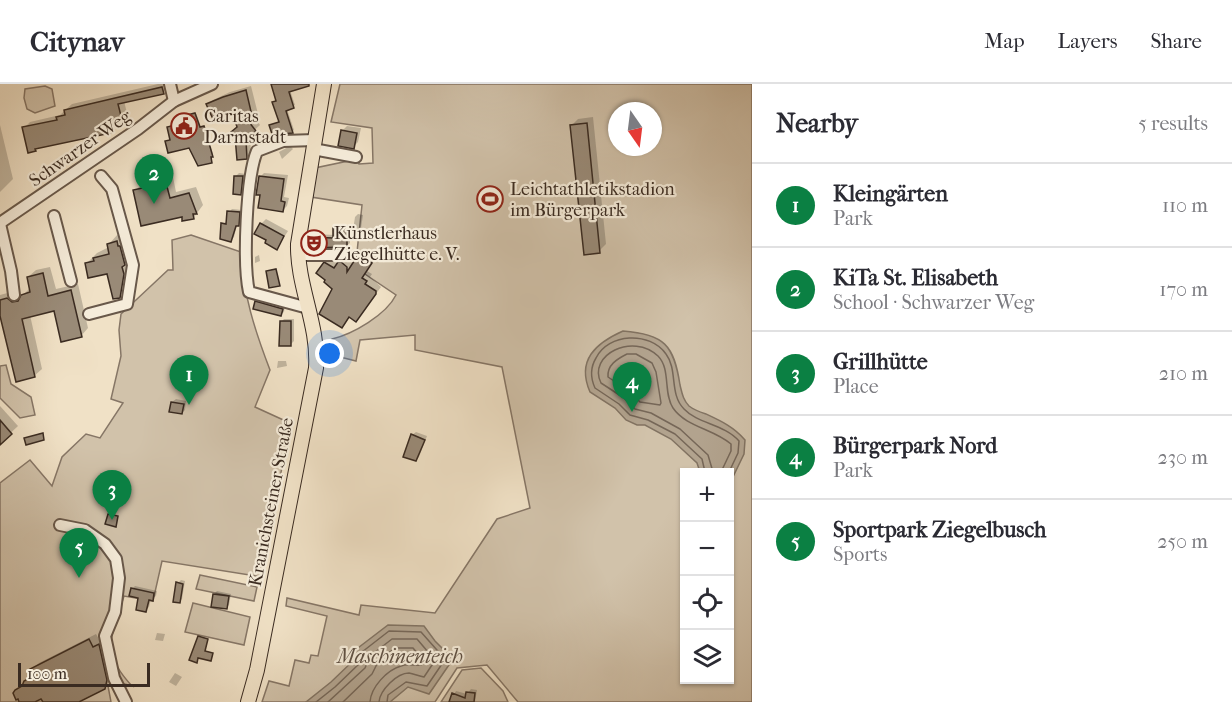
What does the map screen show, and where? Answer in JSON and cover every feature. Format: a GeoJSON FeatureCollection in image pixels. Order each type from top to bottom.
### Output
{"type":"FeatureCollection","features":[{"type":"Feature","properties":{"kind":"main road","name":"Kranichsteiner Straße"},"geometry":{"type":"LineString","coordinates":[[248,702],[257,670],[316,368],[316,340],[298,255],[298,244],[324,84]]}},
{"type":"Feature","properties":{"kind":"street"},"geometry":{"type":"LineString","coordinates":[[170,84],[174,101]]}},
{"type":"Feature","properties":{"kind":"street","name":"Schwarzer Weg"},"geometry":{"type":"LineString","coordinates":[[0,223],[174,101],[212,84]]}},
{"type":"Feature","properties":{"kind":"street"},"geometry":{"type":"LineString","coordinates":[[308,308],[249,292],[246,257],[250,177],[257,151],[283,141],[314,145],[356,157]]}},
{"type":"Feature","properties":{"kind":"street"},"geometry":{"type":"LineString","coordinates":[[89,314],[127,304],[133,265],[112,189],[98,178],[91,161]]}},
{"type":"Feature","properties":{"kind":"street"},"geometry":{"type":"LineString","coordinates":[[54,216],[70,281]]}},
{"type":"Feature","properties":{"kind":"street"},"geometry":{"type":"LineString","coordinates":[[0,223],[14,295]]}},
{"type":"Feature","properties":{"kind":"street"},"geometry":{"type":"LineString","coordinates":[[298,255],[346,255]]}},
{"type":"Feature","properties":{"kind":"street"},"geometry":{"type":"LineString","coordinates":[[60,525],[85,530],[105,544],[116,559],[119,578],[115,612],[105,636],[114,678],[126,702]]}},
{"type":"Feature","properties":{"kind":"shaded area"},"geometry":{"type":"Polygon","coordinates":[[[340,84],[752,84],[752,702],[518,702],[487,665],[457,668],[435,702],[262,702],[269,681],[289,686],[295,660],[309,663],[311,655],[318,656],[327,616],[286,606],[287,598],[359,615],[361,605],[435,613],[497,519],[530,508],[502,367],[415,350],[415,335],[360,340],[356,361],[332,355],[332,339],[368,323],[385,310],[396,295],[353,266],[357,252],[362,205],[311,197],[315,168],[358,159],[359,164],[373,163],[372,128],[331,122],[340,84]]]}},
{"type":"Feature","properties":{"kind":"shaded area"},"geometry":{"type":"Polygon","coordinates":[[[45,86],[52,89],[55,106],[35,113],[27,109],[24,98],[25,89],[45,86]]]}},
{"type":"Feature","properties":{"kind":"shaded area"},"geometry":{"type":"Polygon","coordinates":[[[191,235],[241,252],[244,283],[251,312],[270,370],[255,407],[290,423],[262,577],[162,561],[153,601],[124,596],[113,633],[111,643],[115,663],[132,686],[117,682],[108,686],[111,702],[0,702],[0,483],[30,460],[52,486],[62,457],[86,434],[100,438],[123,403],[111,399],[121,356],[119,330],[121,314],[168,270],[173,270],[172,240],[191,235]]]}},
{"type":"Feature","properties":{"kind":"shaded area"},"geometry":{"type":"Polygon","coordinates":[[[6,365],[11,384],[31,397],[35,415],[20,418],[0,398],[0,366],[6,365]]]}},
{"type":"Feature","properties":{"kind":"shaded area"},"geometry":{"type":"Polygon","coordinates":[[[200,575],[257,587],[254,601],[196,589],[200,575]]]}},
{"type":"Feature","properties":{"kind":"shaded area"},"geometry":{"type":"Polygon","coordinates":[[[193,603],[250,617],[244,645],[185,632],[193,603]]]}},
{"type":"Feature","properties":{"kind":"shaded area"},"geometry":{"type":"Polygon","coordinates":[[[481,668],[503,691],[508,702],[441,702],[462,670],[481,668]]]}},
{"type":"Feature","properties":{"kind":"water"},"geometry":{"type":"Polygon","coordinates":[[[623,331],[637,333],[648,335],[665,344],[674,360],[682,394],[687,404],[727,425],[745,440],[744,454],[734,475],[734,468],[699,468],[697,463],[671,439],[645,425],[637,425],[626,420],[615,408],[590,392],[585,371],[587,362],[597,347],[623,331]]]}},
{"type":"Feature","properties":{"kind":"water","name":"Maschinenteich"},"geometry":{"type":"Polygon","coordinates":[[[388,625],[424,626],[453,659],[429,694],[408,687],[390,702],[306,702],[356,658],[354,651],[388,625]]]}},
{"type":"Feature","properties":{"kind":"building"},"geometry":{"type":"Polygon","coordinates":[[[271,84],[309,84],[309,86],[289,92],[294,108],[286,111],[293,133],[273,137],[269,125],[279,122],[272,102],[276,101],[271,84]]]}},
{"type":"Feature","properties":{"kind":"building"},"geometry":{"type":"Polygon","coordinates":[[[162,87],[164,94],[118,104],[123,124],[110,127],[111,133],[35,149],[36,151],[28,153],[22,127],[57,120],[56,117],[65,115],[64,110],[162,87]]]}},
{"type":"Feature","properties":{"kind":"building"},"geometry":{"type":"Polygon","coordinates":[[[246,90],[253,120],[249,122],[256,131],[246,140],[247,159],[237,160],[235,136],[231,132],[237,127],[232,111],[213,119],[206,104],[246,90]]]}},
{"type":"Feature","properties":{"kind":"building"},"geometry":{"type":"Polygon","coordinates":[[[195,113],[200,127],[204,126],[213,157],[211,157],[212,163],[198,166],[189,148],[168,153],[165,141],[170,140],[167,127],[188,122],[187,115],[195,113]]]}},
{"type":"Feature","properties":{"kind":"building"},"geometry":{"type":"Polygon","coordinates":[[[587,123],[600,253],[584,255],[570,125],[587,123]]]}},
{"type":"Feature","properties":{"kind":"building"},"geometry":{"type":"Polygon","coordinates":[[[341,130],[357,133],[354,149],[338,146],[341,130]]]}},
{"type":"Feature","properties":{"kind":"building"},"geometry":{"type":"Polygon","coordinates":[[[234,176],[243,176],[241,195],[233,194],[234,176]]]}},
{"type":"Feature","properties":{"kind":"building"},"geometry":{"type":"Polygon","coordinates":[[[259,176],[284,179],[281,201],[285,202],[283,212],[258,208],[260,195],[256,195],[259,176]]]}},
{"type":"Feature","properties":{"kind":"building"},"geometry":{"type":"Polygon","coordinates":[[[166,183],[170,198],[189,193],[197,214],[193,214],[194,219],[182,221],[182,217],[141,226],[133,190],[166,183]]]}},
{"type":"Feature","properties":{"kind":"building"},"geometry":{"type":"Polygon","coordinates":[[[227,211],[240,212],[239,226],[236,226],[231,242],[220,239],[221,223],[226,224],[227,211]]]}},
{"type":"Feature","properties":{"kind":"building"},"geometry":{"type":"Polygon","coordinates":[[[260,223],[284,236],[277,250],[265,243],[266,240],[254,234],[260,223]]]}},
{"type":"Feature","properties":{"kind":"building"},"geometry":{"type":"Polygon","coordinates":[[[333,228],[347,228],[347,247],[307,248],[308,237],[333,238],[333,228]]]}},
{"type":"Feature","properties":{"kind":"building"},"geometry":{"type":"Polygon","coordinates":[[[117,241],[125,265],[122,267],[124,274],[120,298],[113,299],[107,274],[88,278],[85,263],[94,261],[93,258],[109,254],[107,244],[117,241]]]}},
{"type":"Feature","properties":{"kind":"building"},"geometry":{"type":"Polygon","coordinates":[[[358,255],[372,263],[362,278],[367,281],[365,284],[376,291],[376,294],[356,322],[349,317],[342,328],[319,314],[332,289],[316,273],[324,262],[334,268],[338,262],[341,262],[347,267],[347,272],[358,255]]]}},
{"type":"Feature","properties":{"kind":"building"},"geometry":{"type":"Polygon","coordinates":[[[276,269],[280,286],[269,288],[266,271],[276,269]]]}},
{"type":"Feature","properties":{"kind":"building"},"geometry":{"type":"Polygon","coordinates":[[[43,273],[48,296],[71,290],[82,337],[61,342],[54,311],[22,319],[35,377],[16,382],[0,316],[0,300],[7,298],[12,302],[18,301],[21,295],[30,292],[27,277],[43,273]]]}},
{"type":"Feature","properties":{"kind":"building"},"geometry":{"type":"Polygon","coordinates":[[[255,301],[283,309],[281,316],[253,309],[255,301]]]}},
{"type":"Feature","properties":{"kind":"building"},"geometry":{"type":"Polygon","coordinates":[[[280,321],[291,321],[291,346],[279,346],[280,321]]]}},
{"type":"Feature","properties":{"kind":"building"},"geometry":{"type":"Polygon","coordinates":[[[171,402],[184,404],[182,414],[169,412],[171,402]]]}},
{"type":"Feature","properties":{"kind":"building"},"geometry":{"type":"Polygon","coordinates":[[[0,420],[12,434],[0,445],[0,420]]]}},
{"type":"Feature","properties":{"kind":"building"},"geometry":{"type":"Polygon","coordinates":[[[43,433],[44,440],[26,445],[24,438],[43,433]]]}},
{"type":"Feature","properties":{"kind":"building"},"geometry":{"type":"Polygon","coordinates":[[[411,434],[425,440],[416,461],[403,457],[411,434]]]}},
{"type":"Feature","properties":{"kind":"building"},"geometry":{"type":"Polygon","coordinates":[[[108,514],[118,516],[116,527],[105,524],[108,514]]]}},
{"type":"Feature","properties":{"kind":"building"},"geometry":{"type":"Polygon","coordinates":[[[176,582],[183,584],[180,603],[173,602],[176,582]]]}},
{"type":"Feature","properties":{"kind":"building"},"geometry":{"type":"Polygon","coordinates":[[[131,588],[154,593],[153,601],[149,600],[146,612],[136,610],[138,598],[129,596],[131,588]]]}},
{"type":"Feature","properties":{"kind":"building"},"geometry":{"type":"Polygon","coordinates":[[[213,594],[229,596],[227,609],[211,607],[213,594]]]}},
{"type":"Feature","properties":{"kind":"building"},"geometry":{"type":"Polygon","coordinates":[[[198,636],[208,639],[205,651],[213,653],[211,661],[198,658],[197,663],[189,660],[198,636]]]}},
{"type":"Feature","properties":{"kind":"building"},"geometry":{"type":"Polygon","coordinates":[[[89,639],[93,647],[99,644],[107,680],[105,689],[79,702],[43,702],[41,699],[35,702],[19,702],[18,699],[16,700],[13,693],[15,690],[22,686],[24,681],[34,676],[30,669],[89,639]]]}},
{"type":"Feature","properties":{"kind":"building"},"geometry":{"type":"Polygon","coordinates":[[[466,692],[475,693],[474,702],[449,702],[452,693],[465,698],[466,692]]]}},
{"type":"Feature","properties":{"kind":"place","name":"Caritas Darmstadt"},"geometry":{"type":"Point","coordinates":[184,126]}},
{"type":"Feature","properties":{"kind":"place","name":"Leichtathletikstadion im Bürgerpark"},"geometry":{"type":"Point","coordinates":[490,199]}},
{"type":"Feature","properties":{"kind":"place","name":"KiTa St. Elisabeth"},"geometry":{"type":"Point","coordinates":[154,204]}},
{"type":"Feature","properties":{"kind":"place","name":"Künstlerhaus Ziegelhütte e. V."},"geometry":{"type":"Point","coordinates":[314,243]}},
{"type":"Feature","properties":{"kind":"place","name":"Kleingärten"},"geometry":{"type":"Point","coordinates":[189,405]}},
{"type":"Feature","properties":{"kind":"place","name":"Bürgerpark Nord"},"geometry":{"type":"Point","coordinates":[632,412]}},
{"type":"Feature","properties":{"kind":"place","name":"Grillhütte"},"geometry":{"type":"Point","coordinates":[112,520]}},
{"type":"Feature","properties":{"kind":"place","name":"Sportpark Ziegelbusch"},"geometry":{"type":"Point","coordinates":[79,578]}}]}
